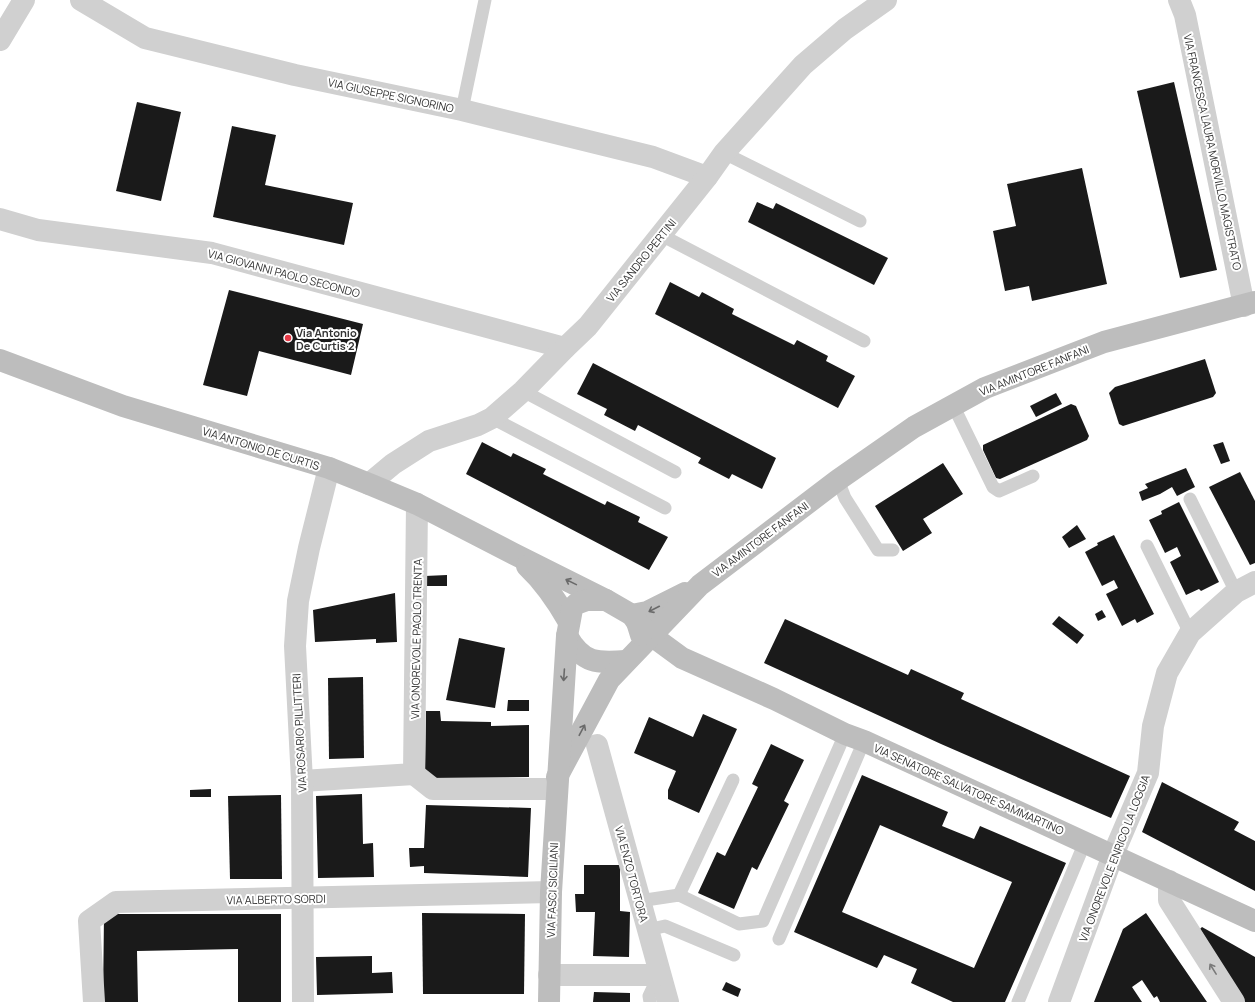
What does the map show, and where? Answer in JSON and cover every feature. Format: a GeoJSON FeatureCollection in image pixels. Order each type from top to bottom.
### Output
{"type":"FeatureCollection","features":[{"type":"Feature","properties":{"kind":"main road","name":"VIA AMINTORE FANFANI"},"geometry":{"type":"LineString","coordinates":[[700,585],[838,480],[914,427],[985,388],[1104,342],[1250,304]]}},
{"type":"Feature","properties":{"kind":"main road","name":"VIA ANTONIO DE CURTIS"},"geometry":{"type":"LineString","coordinates":[[0,360],[124,406],[328,468],[369,484],[417,504],[606,600]]}},
{"type":"Feature","properties":{"kind":"main road"},"geometry":{"type":"LineString","coordinates":[[514,554],[544,584],[557,601],[574,649],[594,662],[637,639],[700,585]]}},
{"type":"Feature","properties":{"kind":"main road"},"geometry":{"type":"LineString","coordinates":[[557,783],[608,680],[637,639],[647,612],[700,585]]}},
{"type":"Feature","properties":{"kind":"main road"},"geometry":{"type":"LineString","coordinates":[[568,629],[572,609],[576,604],[587,600],[606,600],[637,639]]}},
{"type":"Feature","properties":{"kind":"main road","name":"VIA FASCI SICILIANI"},"geometry":{"type":"LineString","coordinates":[[549,1002],[550,892],[568,629]]}},
{"type":"Feature","properties":{"kind":"main road","name":"VIA SENATORE SALVATORE SAMMARTINO"},"geometry":{"type":"LineString","coordinates":[[637,639],[682,658],[1255,921]]}},
{"type":"Feature","properties":{"kind":"street"},"geometry":{"type":"LineString","coordinates":[[0,40],[24,0]]}},
{"type":"Feature","properties":{"kind":"street","name":"VIA GIUSEPPE SIGNORINO"},"geometry":{"type":"LineString","coordinates":[[80,0],[145,38],[295,75],[462,110],[653,157],[707,177]]}},
{"type":"Feature","properties":{"kind":"street","name":"VIA SANDRO PERTINI"},"geometry":{"type":"LineString","coordinates":[[369,484],[393,464],[429,441],[492,418],[523,391],[588,326],[724,154],[803,65],[846,28],[886,0]]}},
{"type":"Feature","properties":{"kind":"street","name":"VIA FRANCESCA LAURA MORVILLO MAGISTRATO"},"geometry":{"type":"LineString","coordinates":[[1179,0],[1185,15],[1250,304]]}},
{"type":"Feature","properties":{"kind":"street","name":"VIA GIOVANNI PAOLO SECONDO"},"geometry":{"type":"LineString","coordinates":[[0,219],[38,230],[212,253],[565,348]]}},
{"type":"Feature","properties":{"kind":"street","name":"VIA ROSARIO PILLITTERI"},"geometry":{"type":"LineString","coordinates":[[303,1002],[304,898],[302,781],[295,646],[298,601],[328,468]]}},
{"type":"Feature","properties":{"kind":"street","name":"VIA ONOREVOLE PAOLO TRENTA"},"geometry":{"type":"LineString","coordinates":[[414,774],[417,504]]}},
{"type":"Feature","properties":{"kind":"street","name":"VIA ONOREVOLE ENRICO LA LOGGIA"},"geometry":{"type":"LineString","coordinates":[[1059,1002],[1113,856],[1148,773],[1153,726],[1167,673],[1190,633],[1246,587]]}},
{"type":"Feature","properties":{"kind":"street","name":"VIA ENZO TORTORA"},"geometry":{"type":"LineString","coordinates":[[597,745],[668,1002]]}},
{"type":"Feature","properties":{"kind":"street"},"geometry":{"type":"LineString","coordinates":[[302,781],[414,774],[433,789],[557,783]]}},
{"type":"Feature","properties":{"kind":"street"},"geometry":{"type":"LineString","coordinates":[[1169,881],[1169,900],[1234,1002]]}},
{"type":"Feature","properties":{"kind":"street","name":"VIA ALBERTO SORDI"},"geometry":{"type":"LineString","coordinates":[[94,1002],[89,921],[116,902],[550,892]]}},
{"type":"Feature","properties":{"kind":"street"},"geometry":{"type":"LineString","coordinates":[[549,975],[660,975]]}},
{"type":"Feature","properties":{"kind":"lane"},"geometry":{"type":"LineString","coordinates":[[462,110],[485,0]]}},
{"type":"Feature","properties":{"kind":"lane"},"geometry":{"type":"LineString","coordinates":[[724,154],[860,221]]}},
{"type":"Feature","properties":{"kind":"lane"},"geometry":{"type":"LineString","coordinates":[[661,235],[864,341]]}},
{"type":"Feature","properties":{"kind":"lane"},"geometry":{"type":"LineString","coordinates":[[523,391],[675,472]]}},
{"type":"Feature","properties":{"kind":"lane"},"geometry":{"type":"LineString","coordinates":[[953,405],[993,487],[999,490],[1033,476]]}},
{"type":"Feature","properties":{"kind":"lane"},"geometry":{"type":"LineString","coordinates":[[492,418],[665,508]]}},
{"type":"Feature","properties":{"kind":"lane"},"geometry":{"type":"LineString","coordinates":[[838,480],[845,498],[878,550],[893,550]]}},
{"type":"Feature","properties":{"kind":"lane"},"geometry":{"type":"LineString","coordinates":[[1190,499],[1246,587]]}},
{"type":"Feature","properties":{"kind":"lane"},"geometry":{"type":"LineString","coordinates":[[1147,546],[1190,633]]}},
{"type":"Feature","properties":{"kind":"lane"},"geometry":{"type":"LineString","coordinates":[[639,901],[679,895],[739,924],[764,921],[854,738]]}},
{"type":"Feature","properties":{"kind":"lane"},"geometry":{"type":"LineString","coordinates":[[779,938],[854,738]]}},
{"type":"Feature","properties":{"kind":"lane"},"geometry":{"type":"LineString","coordinates":[[679,895],[733,780]]}},
{"type":"Feature","properties":{"kind":"lane"},"geometry":{"type":"LineString","coordinates":[[1018,1002],[1085,842]]}},
{"type":"Feature","properties":{"kind":"lane"},"geometry":{"type":"LineString","coordinates":[[647,930],[665,926],[734,955]]}},
{"type":"Feature","properties":{"kind":"lane"},"geometry":{"type":"LineString","coordinates":[[650,1002],[649,996],[660,975]]}},
{"type":"Feature","properties":{"kind":"building"},"geometry":{"type":"Polygon","coordinates":[[[1174,82],[1217,270],[1180,278],[1137,91],[1174,82]]]}},
{"type":"Feature","properties":{"kind":"building"},"geometry":{"type":"Polygon","coordinates":[[[137,102],[181,112],[161,201],[116,191],[137,102]]]}},
{"type":"Feature","properties":{"kind":"building"},"geometry":{"type":"Polygon","coordinates":[[[232,126],[276,135],[265,185],[353,203],[344,245],[213,217],[232,126]]]}},
{"type":"Feature","properties":{"kind":"building"},"geometry":{"type":"Polygon","coordinates":[[[1082,168],[1107,284],[1032,301],[1029,286],[1005,291],[993,231],[1016,226],[1007,184],[1082,168]]]}},
{"type":"Feature","properties":{"kind":"building"},"geometry":{"type":"Polygon","coordinates":[[[757,202],[773,209],[776,203],[888,258],[874,285],[748,222],[757,202]]]}},
{"type":"Feature","properties":{"kind":"building"},"geometry":{"type":"Polygon","coordinates":[[[670,282],[699,297],[702,292],[734,309],[732,314],[794,345],[797,340],[828,356],[826,361],[855,376],[838,408],[655,314],[670,282]]]}},
{"type":"Feature","properties":{"kind":"building","name":"Via Antonio De Curtis 2"},"geometry":{"type":"Polygon","coordinates":[[[229,290],[363,324],[351,375],[259,351],[247,396],[203,385],[229,290]]]}},
{"type":"Feature","properties":{"kind":"building"},"geometry":{"type":"Polygon","coordinates":[[[1205,359],[1216,393],[1213,397],[1123,426],[1119,424],[1109,393],[1115,387],[1205,359]]]}},
{"type":"Feature","properties":{"kind":"building"},"geometry":{"type":"Polygon","coordinates":[[[593,363],[776,458],[762,489],[732,474],[729,479],[698,463],[701,458],[638,425],[635,431],[604,415],[607,409],[577,394],[593,363]]]}},
{"type":"Feature","properties":{"kind":"building"},"geometry":{"type":"Polygon","coordinates":[[[1056,393],[1062,404],[1036,417],[1030,406],[1056,393]]]}},
{"type":"Feature","properties":{"kind":"building"},"geometry":{"type":"Polygon","coordinates":[[[1071,404],[1076,406],[1089,436],[1087,440],[1000,479],[996,478],[983,450],[983,445],[1071,404]]]}},
{"type":"Feature","properties":{"kind":"building"},"geometry":{"type":"Polygon","coordinates":[[[482,442],[511,457],[513,453],[546,469],[543,474],[605,505],[607,501],[640,517],[638,522],[668,537],[649,570],[466,474],[482,442]]]}},
{"type":"Feature","properties":{"kind":"building"},"geometry":{"type":"Polygon","coordinates":[[[1223,442],[1230,461],[1221,464],[1213,445],[1223,442]]]}},
{"type":"Feature","properties":{"kind":"building"},"geometry":{"type":"Polygon","coordinates":[[[943,463],[963,494],[923,519],[932,533],[903,551],[875,506],[943,463]]]}},
{"type":"Feature","properties":{"kind":"building"},"geometry":{"type":"Polygon","coordinates":[[[1186,468],[1195,487],[1177,496],[1172,487],[1160,494],[1142,501],[1139,492],[1148,488],[1145,484],[1186,468]]]}},
{"type":"Feature","properties":{"kind":"building"},"geometry":{"type":"Polygon","coordinates":[[[1240,472],[1255,501],[1255,563],[1250,565],[1209,487],[1240,472]]]}},
{"type":"Feature","properties":{"kind":"building"},"geometry":{"type":"Polygon","coordinates":[[[1179,502],[1219,582],[1201,591],[1199,589],[1186,595],[1170,562],[1181,556],[1177,547],[1165,553],[1149,520],[1162,514],[1161,511],[1179,502]]]}},
{"type":"Feature","properties":{"kind":"building"},"geometry":{"type":"Polygon","coordinates":[[[1077,525],[1086,539],[1069,548],[1062,537],[1077,525]]]}},
{"type":"Feature","properties":{"kind":"building"},"geometry":{"type":"Polygon","coordinates":[[[1114,535],[1154,614],[1137,623],[1135,619],[1122,626],[1106,594],[1118,588],[1114,580],[1102,586],[1085,552],[1098,545],[1097,543],[1114,535]]]}},
{"type":"Feature","properties":{"kind":"building"},"geometry":{"type":"Polygon","coordinates":[[[447,575],[447,586],[425,586],[425,576],[447,575]]]}},
{"type":"Feature","properties":{"kind":"building"},"geometry":{"type":"Polygon","coordinates":[[[395,593],[397,642],[376,643],[376,639],[315,642],[313,610],[395,593]]]}},
{"type":"Feature","properties":{"kind":"building"},"geometry":{"type":"Polygon","coordinates":[[[1102,610],[1106,617],[1098,621],[1095,614],[1102,610]]]}},
{"type":"Feature","properties":{"kind":"building"},"geometry":{"type":"Polygon","coordinates":[[[1059,616],[1084,635],[1077,644],[1052,624],[1059,616]]]}},
{"type":"Feature","properties":{"kind":"building"},"geometry":{"type":"Polygon","coordinates":[[[785,619],[908,675],[911,669],[964,693],[961,699],[1130,776],[1111,818],[941,744],[764,663],[785,619]]]}},
{"type":"Feature","properties":{"kind":"building"},"geometry":{"type":"Polygon","coordinates":[[[459,638],[505,648],[495,708],[446,700],[459,638]]]}},
{"type":"Feature","properties":{"kind":"building"},"geometry":{"type":"Polygon","coordinates":[[[363,677],[364,758],[329,759],[328,678],[363,677]]]}},
{"type":"Feature","properties":{"kind":"building"},"geometry":{"type":"Polygon","coordinates":[[[508,700],[529,700],[529,711],[507,711],[508,700]]]}},
{"type":"Feature","properties":{"kind":"building"},"geometry":{"type":"Polygon","coordinates":[[[426,711],[440,711],[441,721],[491,722],[491,726],[529,725],[529,777],[425,778],[426,711]]]}},
{"type":"Feature","properties":{"kind":"building"},"geometry":{"type":"Polygon","coordinates":[[[703,714],[737,729],[699,813],[668,799],[668,790],[676,771],[634,753],[649,717],[693,737],[703,714]]]}},
{"type":"Feature","properties":{"kind":"building"},"geometry":{"type":"Polygon","coordinates":[[[771,744],[804,760],[784,801],[789,804],[757,870],[752,867],[734,909],[698,893],[717,852],[725,856],[758,787],[752,784],[771,744]]]}},
{"type":"Feature","properties":{"kind":"building"},"geometry":{"type":"Polygon","coordinates":[[[862,775],[948,812],[942,826],[974,839],[980,826],[1066,863],[1005,1002],[953,1002],[911,983],[917,969],[884,955],[877,968],[794,932],[862,775]],[[880,825],[842,912],[974,968],[1012,882],[880,825]]]}},
{"type":"Feature","properties":{"kind":"building"},"geometry":{"type":"Polygon","coordinates":[[[1162,782],[1239,822],[1234,830],[1255,841],[1255,891],[1142,832],[1162,782]]]}},
{"type":"Feature","properties":{"kind":"building"},"geometry":{"type":"Polygon","coordinates":[[[211,789],[211,797],[190,797],[190,790],[211,789]]]}},
{"type":"Feature","properties":{"kind":"building"},"geometry":{"type":"Polygon","coordinates":[[[362,794],[363,844],[373,843],[374,877],[318,878],[316,796],[362,794]]]}},
{"type":"Feature","properties":{"kind":"building"},"geometry":{"type":"Polygon","coordinates":[[[281,795],[282,879],[230,879],[228,796],[281,795]]]}},
{"type":"Feature","properties":{"kind":"building"},"geometry":{"type":"Polygon","coordinates":[[[426,805],[531,808],[528,877],[424,873],[424,866],[410,867],[409,848],[424,848],[426,805]]]}},
{"type":"Feature","properties":{"kind":"building"},"geometry":{"type":"Polygon","coordinates":[[[584,865],[620,865],[620,911],[630,912],[629,957],[593,956],[595,912],[576,912],[575,894],[584,894],[584,865]]]}},
{"type":"Feature","properties":{"kind":"building"},"geometry":{"type":"Polygon","coordinates":[[[422,913],[525,914],[524,994],[423,994],[422,913]]]}},
{"type":"Feature","properties":{"kind":"building"},"geometry":{"type":"Polygon","coordinates":[[[1146,913],[1207,1002],[1160,1002],[1157,996],[1154,998],[1142,980],[1132,987],[1142,1002],[1094,1002],[1123,929],[1146,913]]]}},
{"type":"Feature","properties":{"kind":"building"},"geometry":{"type":"Polygon","coordinates":[[[104,914],[281,914],[281,1002],[238,1002],[238,949],[137,951],[138,1002],[103,1002],[104,914]]]}},
{"type":"Feature","properties":{"kind":"building"},"geometry":{"type":"Polygon","coordinates":[[[1202,927],[1255,957],[1255,1002],[1245,1002],[1200,929],[1202,927]]]}},
{"type":"Feature","properties":{"kind":"building"},"geometry":{"type":"Polygon","coordinates":[[[372,956],[372,973],[392,972],[393,993],[317,995],[316,957],[372,956]]]}},
{"type":"Feature","properties":{"kind":"building"},"geometry":{"type":"Polygon","coordinates":[[[726,982],[741,989],[738,997],[722,990],[726,982]]]}},
{"type":"Feature","properties":{"kind":"building"},"geometry":{"type":"Polygon","coordinates":[[[594,992],[630,993],[630,1002],[593,1002],[594,992]]]}},
{"type":"Feature","properties":{"kind":"place","name":"Via Antonio De Curtis 2"},"geometry":{"type":"Point","coordinates":[288,338]}}]}
